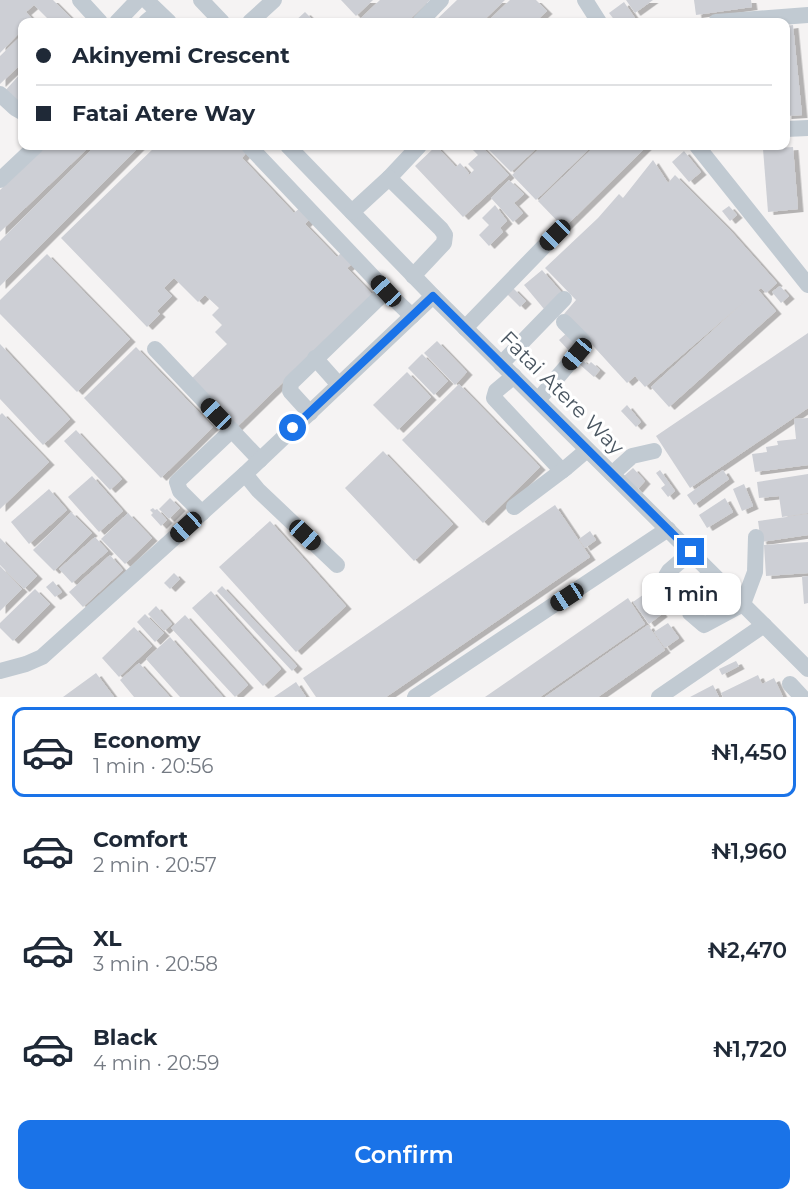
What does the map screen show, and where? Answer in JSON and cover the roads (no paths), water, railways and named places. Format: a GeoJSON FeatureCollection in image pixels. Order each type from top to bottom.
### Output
{"type":"FeatureCollection","features":[{"type":"Feature","properties":{"kind":"street"},"geometry":{"type":"LineString","coordinates":[[80,0],[96,18]]}},
{"type":"Feature","properties":{"kind":"street"},"geometry":{"type":"LineString","coordinates":[[121,18],[138,0]]}},
{"type":"Feature","properties":{"kind":"street"},"geometry":{"type":"LineString","coordinates":[[146,0],[157,18]]}},
{"type":"Feature","properties":{"kind":"street"},"geometry":{"type":"LineString","coordinates":[[201,0],[218,18]]}},
{"type":"Feature","properties":{"kind":"street"},"geometry":{"type":"LineString","coordinates":[[254,18],[274,0]]}},
{"type":"Feature","properties":{"kind":"street"},"geometry":{"type":"LineString","coordinates":[[424,18],[441,0]]}},
{"type":"Feature","properties":{"kind":"street"},"geometry":{"type":"LineString","coordinates":[[585,0],[596,18]]}},
{"type":"Feature","properties":{"kind":"street"},"geometry":{"type":"LineString","coordinates":[[769,18],[808,15]]}},
{"type":"Feature","properties":{"kind":"street"},"geometry":{"type":"LineString","coordinates":[[0,94],[18,110]]}},
{"type":"Feature","properties":{"kind":"street"},"geometry":{"type":"LineString","coordinates":[[790,129],[808,128]]}},
{"type":"Feature","properties":{"kind":"street"},"geometry":{"type":"LineString","coordinates":[[0,180],[32,150]]}},
{"type":"Feature","properties":{"kind":"street"},"geometry":{"type":"LineString","coordinates":[[253,150],[412,316]]}},
{"type":"Feature","properties":{"kind":"street","name":"Fatai Atere Way"},"geometry":{"type":"LineString","coordinates":[[296,150],[413,276],[808,669]]}},
{"type":"Feature","properties":{"kind":"street"},"geometry":{"type":"LineString","coordinates":[[352,212],[415,150]]}},
{"type":"Feature","properties":{"kind":"street"},"geometry":{"type":"LineString","coordinates":[[700,150],[808,285]]}},
{"type":"Feature","properties":{"kind":"street"},"geometry":{"type":"LineString","coordinates":[[389,178],[445,235],[444,243],[413,276]]}},
{"type":"Feature","properties":{"kind":"street"},"geometry":{"type":"LineString","coordinates":[[465,328],[555,235]]}},
{"type":"Feature","properties":{"kind":"street"},"geometry":{"type":"LineString","coordinates":[[310,413],[292,394],[289,386],[315,358],[386,291]]}},
{"type":"Feature","properties":{"kind":"street"},"geometry":{"type":"LineString","coordinates":[[0,671],[42,657],[245,474],[433,296]]}},
{"type":"Feature","properties":{"kind":"street"},"geometry":{"type":"LineString","coordinates":[[501,364],[564,299]]}},
{"type":"Feature","properties":{"kind":"street"},"geometry":{"type":"LineString","coordinates":[[538,400],[584,346],[583,340],[564,322]]}},
{"type":"Feature","properties":{"kind":"street"},"geometry":{"type":"LineString","coordinates":[[155,350],[260,460]]}},
{"type":"Feature","properties":{"kind":"street"},"geometry":{"type":"LineString","coordinates":[[315,358],[339,385]]}},
{"type":"Feature","properties":{"kind":"street"},"geometry":{"type":"LineString","coordinates":[[514,376],[496,392],[494,398],[562,471]]}},
{"type":"Feature","properties":{"kind":"street"},"geometry":{"type":"LineString","coordinates":[[202,513],[180,491],[177,482],[232,430]]}},
{"type":"Feature","properties":{"kind":"street"},"geometry":{"type":"LineString","coordinates":[[514,507],[587,450]]}},
{"type":"Feature","properties":{"kind":"street"},"geometry":{"type":"LineString","coordinates":[[612,474],[632,456],[654,451]]}},
{"type":"Feature","properties":{"kind":"street"},"geometry":{"type":"LineString","coordinates":[[245,474],[258,490],[337,565]]}},
{"type":"Feature","properties":{"kind":"street"},"geometry":{"type":"LineString","coordinates":[[414,697],[668,529]]}},
{"type":"Feature","properties":{"kind":"street"},"geometry":{"type":"LineString","coordinates":[[690,613],[704,626],[743,604],[755,569],[756,537]]}},
{"type":"Feature","properties":{"kind":"street"},"geometry":{"type":"LineString","coordinates":[[678,596],[666,576],[691,552]]}},
{"type":"Feature","properties":{"kind":"street"},"geometry":{"type":"LineString","coordinates":[[659,697],[764,625]]}}]}
